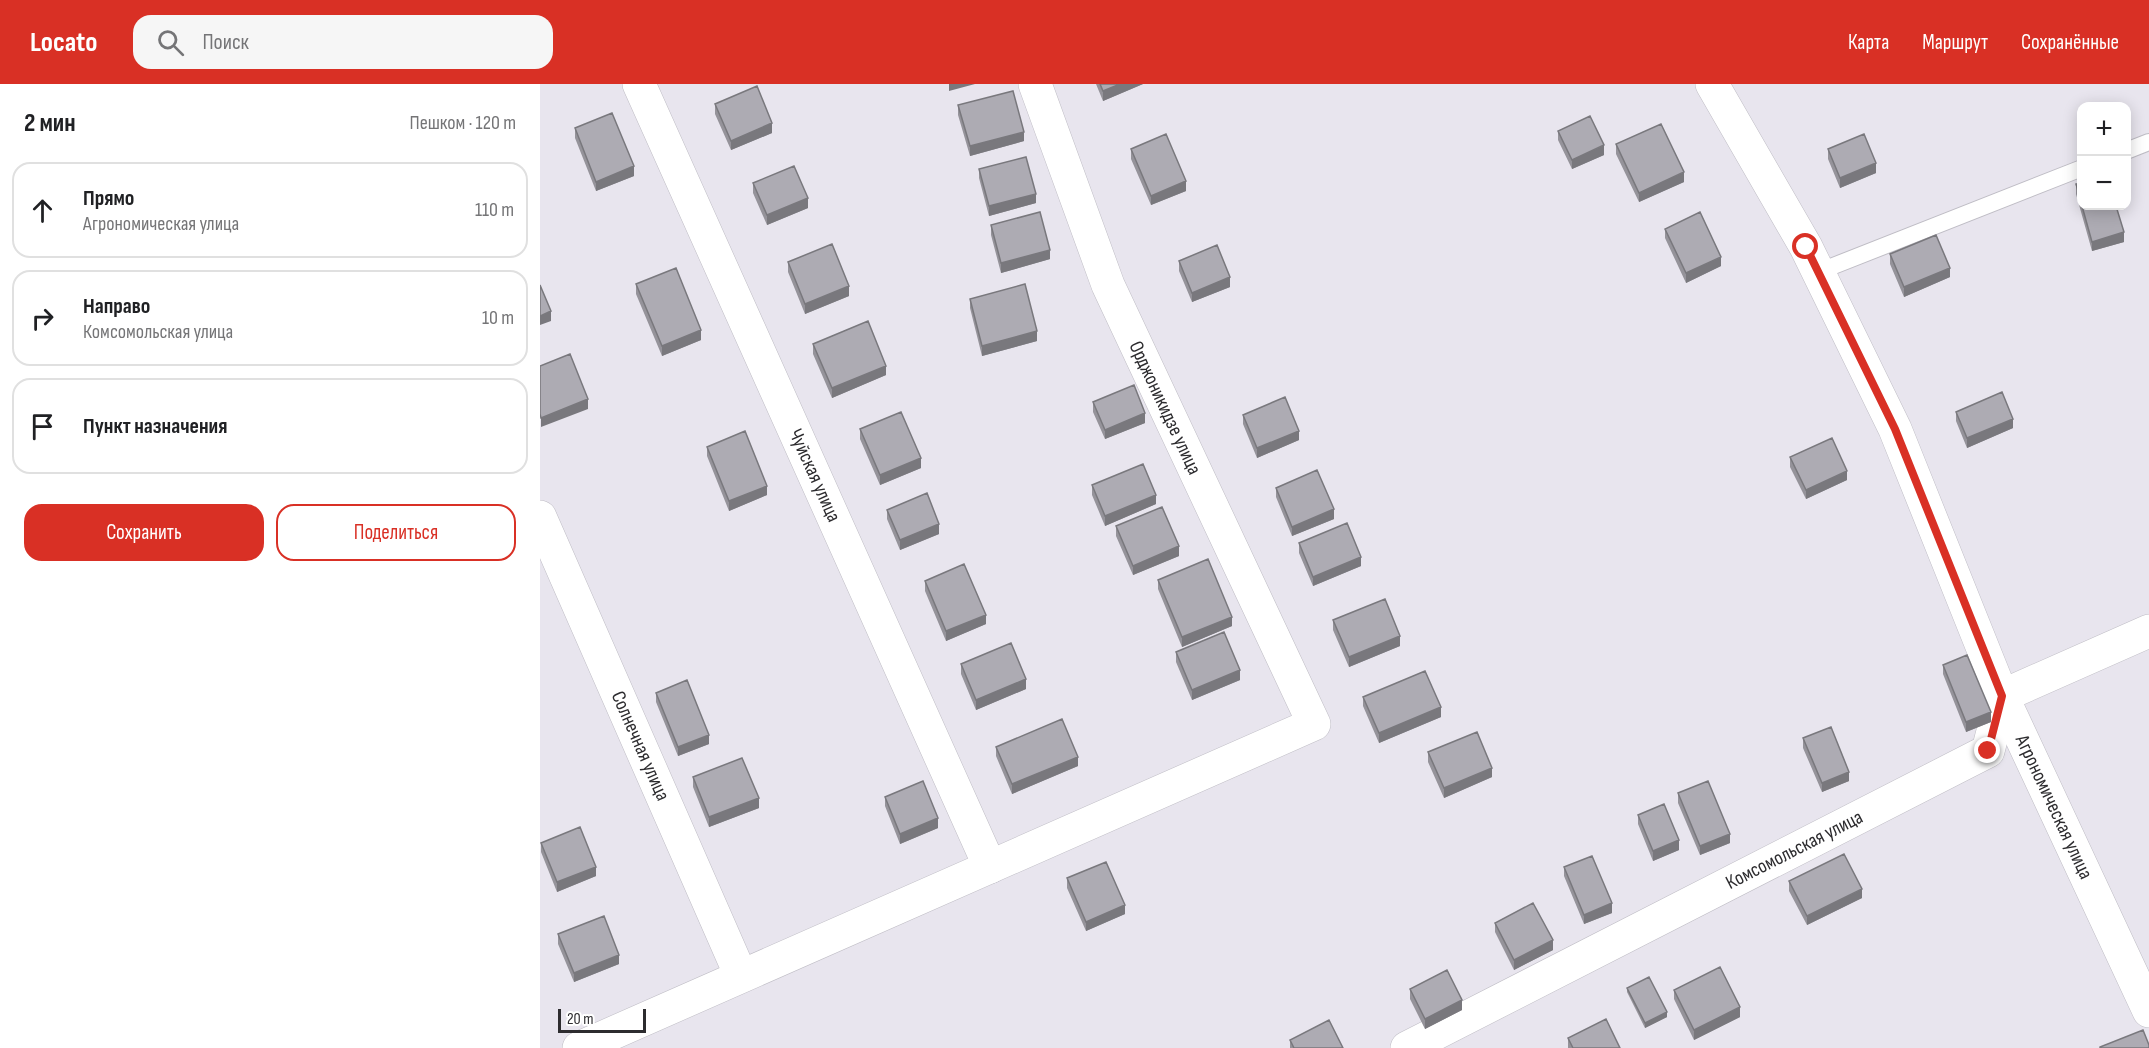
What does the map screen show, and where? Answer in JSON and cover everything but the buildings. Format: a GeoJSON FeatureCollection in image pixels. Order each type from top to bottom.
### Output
{"type":"FeatureCollection","features":[{"type":"Feature","properties":{"kind":"street","name":"Чуйская улица"},"geometry":{"type":"LineString","coordinates":[[639,84],[990,867]]}},
{"type":"Feature","properties":{"kind":"street","name":"Орджоникидзе улица"},"geometry":{"type":"LineString","coordinates":[[990,867],[1314,724],[1108,285],[1035,84]]}},
{"type":"Feature","properties":{"kind":"street","name":"Агрономическая улица"},"geometry":{"type":"LineString","coordinates":[[1712,84],[1818,272],[1895,429],[2002,696],[2149,1011]]}},
{"type":"Feature","properties":{"kind":"street","name":"Солнечная улица"},"geometry":{"type":"LineString","coordinates":[[540,518],[741,976]]}},
{"type":"Feature","properties":{"kind":"street"},"geometry":{"type":"LineString","coordinates":[[2002,696],[2149,631]]}},
{"type":"Feature","properties":{"kind":"street","name":"Комсомольская улица"},"geometry":{"type":"LineString","coordinates":[[1407,1048],[1988,751],[2002,696]]}},
{"type":"Feature","properties":{"kind":"street"},"geometry":{"type":"LineString","coordinates":[[579,1048],[990,867]]}},
{"type":"Feature","properties":{"kind":"lane"},"geometry":{"type":"LineString","coordinates":[[2131,149],[2149,142]]}},
{"type":"Feature","properties":{"kind":"lane"},"geometry":{"type":"LineString","coordinates":[[1818,272],[2077,170]]}},
{"type":"Feature","properties":{"kind":"route"},"geometry":{"type":"LineString","coordinates":[[1806,247],[1895,429],[2002,696],[1988,751]]}}]}
